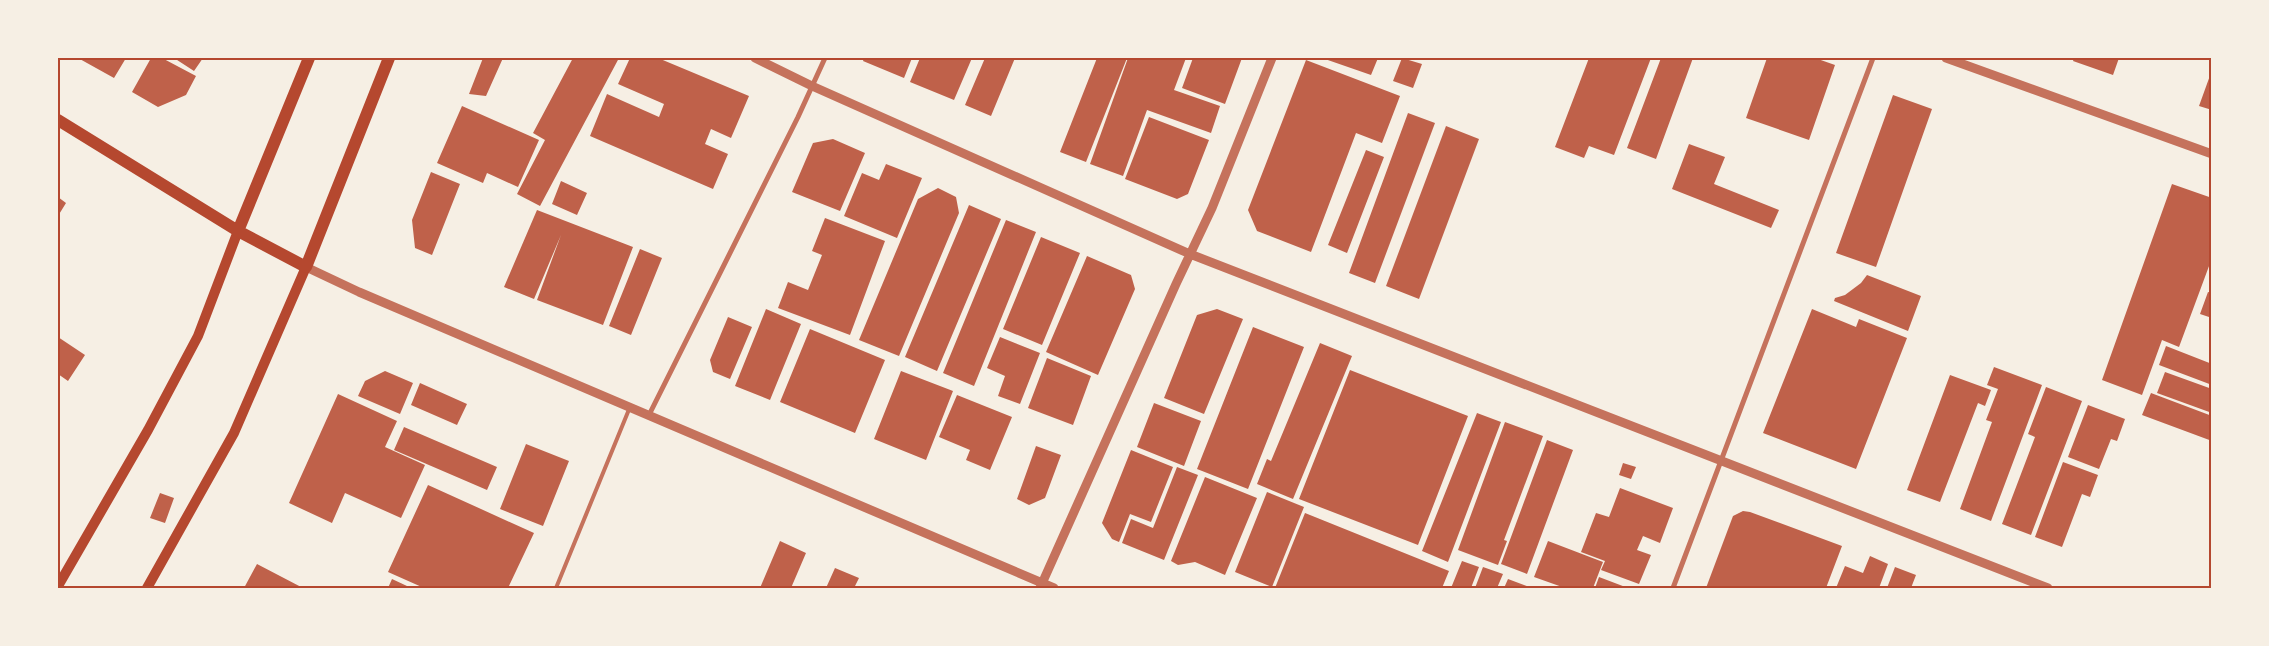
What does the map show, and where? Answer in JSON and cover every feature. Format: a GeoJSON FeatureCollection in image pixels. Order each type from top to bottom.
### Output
{"type":"FeatureCollection","features":[{"type":"Feature","properties":{"kind":"main road"},"geometry":{"type":"LineString","coordinates":[[58,586],[148,430],[198,336],[238,231],[309,58]]}},
{"type":"Feature","properties":{"kind":"main road"},"geometry":{"type":"LineString","coordinates":[[147,588],[234,432],[306,267],[389,58]]}},
{"type":"Feature","properties":{"kind":"main road"},"geometry":{"type":"LineString","coordinates":[[58,120],[238,231],[306,267]]}},
{"type":"Feature","properties":{"kind":"street"},"geometry":{"type":"LineString","coordinates":[[755,58],[812,86],[1190,254],[2048,588]]}},
{"type":"Feature","properties":{"kind":"street"},"geometry":{"type":"LineString","coordinates":[[649,415],[825,58]]}},
{"type":"Feature","properties":{"kind":"street"},"geometry":{"type":"LineString","coordinates":[[1042,586],[1212,208],[1272,58]]}},
{"type":"Feature","properties":{"kind":"street"},"geometry":{"type":"LineString","coordinates":[[1673,588],[1873,58]]}},
{"type":"Feature","properties":{"kind":"street"},"geometry":{"type":"LineString","coordinates":[[1946,58],[2212,154]]}},
{"type":"Feature","properties":{"kind":"street"},"geometry":{"type":"LineString","coordinates":[[306,267],[359,292],[649,415],[1042,586],[1054,588]]}},
{"type":"Feature","properties":{"kind":"lane"},"geometry":{"type":"LineString","coordinates":[[556,588],[630,407]]}},
{"type":"Feature","properties":{"kind":"building"},"geometry":{"type":"Polygon","coordinates":[[[78,58],[126,58],[114,78],[78,58]]]}},
{"type":"Feature","properties":{"kind":"building"},"geometry":{"type":"Polygon","coordinates":[[[151,58],[162,58],[196,76],[186,95],[158,107],[132,92],[151,58]]]}},
{"type":"Feature","properties":{"kind":"building"},"geometry":{"type":"Polygon","coordinates":[[[174,58],[203,58],[194,71],[174,58]]]}},
{"type":"Feature","properties":{"kind":"building"},"geometry":{"type":"Polygon","coordinates":[[[483,58],[503,58],[486,96],[469,94],[483,58]]]}},
{"type":"Feature","properties":{"kind":"building"},"geometry":{"type":"Polygon","coordinates":[[[573,58],[619,58],[540,206],[517,194],[545,140],[533,133],[573,58]]]}},
{"type":"Feature","properties":{"kind":"building"},"geometry":{"type":"Polygon","coordinates":[[[630,58],[658,58],[749,96],[731,138],[711,129],[705,144],[728,154],[713,189],[590,136],[607,94],[659,117],[664,104],[618,84],[630,58]]]}},
{"type":"Feature","properties":{"kind":"building"},"geometry":{"type":"Polygon","coordinates":[[[864,58],[912,58],[904,78],[863,61],[864,58]]]}},
{"type":"Feature","properties":{"kind":"building"},"geometry":{"type":"Polygon","coordinates":[[[920,58],[972,58],[954,100],[910,82],[920,58]]]}},
{"type":"Feature","properties":{"kind":"building"},"geometry":{"type":"Polygon","coordinates":[[[985,58],[1015,58],[991,116],[965,105],[985,58]]]}},
{"type":"Feature","properties":{"kind":"building"},"geometry":{"type":"Polygon","coordinates":[[[1097,58],[1127,58],[1086,162],[1060,152],[1097,58]]]}},
{"type":"Feature","properties":{"kind":"building"},"geometry":{"type":"Polygon","coordinates":[[[1128,58],[1186,58],[1174,90],[1220,106],[1211,133],[1147,110],[1123,176],[1090,164],[1128,58]]]}},
{"type":"Feature","properties":{"kind":"building"},"geometry":{"type":"Polygon","coordinates":[[[1193,58],[1242,58],[1225,104],[1182,88],[1193,58]]]}},
{"type":"Feature","properties":{"kind":"building"},"geometry":{"type":"Polygon","coordinates":[[[1322,58],[1378,58],[1371,75],[1322,58]]]}},
{"type":"Feature","properties":{"kind":"building"},"geometry":{"type":"Polygon","coordinates":[[[1402,58],[1422,64],[1413,88],[1393,81],[1402,58]]]}},
{"type":"Feature","properties":{"kind":"building"},"geometry":{"type":"Polygon","coordinates":[[[1589,58],[1651,58],[1614,155],[1589,146],[1584,158],[1555,147],[1589,58]]]}},
{"type":"Feature","properties":{"kind":"building"},"geometry":{"type":"Polygon","coordinates":[[[1661,58],[1693,58],[1656,159],[1627,148],[1661,58]]]}},
{"type":"Feature","properties":{"kind":"building"},"geometry":{"type":"Polygon","coordinates":[[[1767,58],[1815,58],[1835,65],[1809,140],[1746,118],[1767,58]]]}},
{"type":"Feature","properties":{"kind":"building"},"geometry":{"type":"Polygon","coordinates":[[[2074,58],[2119,58],[2113,75],[2073,61],[2074,58]]]}},
{"type":"Feature","properties":{"kind":"building"},"geometry":{"type":"Polygon","coordinates":[[[1306,60],[1400,96],[1382,143],[1356,133],[1311,252],[1257,231],[1248,210],[1306,60]]]}},
{"type":"Feature","properties":{"kind":"building"},"geometry":{"type":"Polygon","coordinates":[[[2212,70],[2212,110],[2199,106],[2212,70]]]}},
{"type":"Feature","properties":{"kind":"building"},"geometry":{"type":"Polygon","coordinates":[[[1893,95],[1932,109],[1876,267],[1836,253],[1893,95]]]}},
{"type":"Feature","properties":{"kind":"building"},"geometry":{"type":"Polygon","coordinates":[[[462,106],[539,140],[518,187],[487,173],[483,183],[437,163],[462,106]]]}},
{"type":"Feature","properties":{"kind":"building"},"geometry":{"type":"Polygon","coordinates":[[[1408,113],[1435,123],[1375,283],[1349,273],[1408,113]]]}},
{"type":"Feature","properties":{"kind":"building"},"geometry":{"type":"Polygon","coordinates":[[[1149,117],[1209,140],[1188,194],[1177,199],[1125,179],[1149,117]]]}},
{"type":"Feature","properties":{"kind":"building"},"geometry":{"type":"Polygon","coordinates":[[[1446,126],[1479,139],[1419,299],[1386,286],[1446,126]]]}},
{"type":"Feature","properties":{"kind":"building"},"geometry":{"type":"Polygon","coordinates":[[[833,139],[865,153],[840,211],[792,192],[813,143],[833,139]]]}},
{"type":"Feature","properties":{"kind":"building"},"geometry":{"type":"Polygon","coordinates":[[[1689,144],[1725,157],[1714,184],[1779,210],[1771,228],[1672,189],[1689,144]]]}},
{"type":"Feature","properties":{"kind":"building"},"geometry":{"type":"Polygon","coordinates":[[[1366,150],[1384,157],[1347,253],[1328,245],[1366,150]]]}},
{"type":"Feature","properties":{"kind":"building"},"geometry":{"type":"Polygon","coordinates":[[[886,164],[922,178],[897,238],[844,216],[862,173],[879,180],[886,164]]]}},
{"type":"Feature","properties":{"kind":"building"},"geometry":{"type":"Polygon","coordinates":[[[431,172],[460,184],[432,255],[415,248],[412,220],[431,172]]]}},
{"type":"Feature","properties":{"kind":"building"},"geometry":{"type":"Polygon","coordinates":[[[561,181],[587,193],[577,215],[552,204],[561,181]]]}},
{"type":"Feature","properties":{"kind":"building"},"geometry":{"type":"Polygon","coordinates":[[[2172,184],[2212,198],[2212,258],[2179,347],[2162,340],[2142,395],[2102,380],[2172,184]]]}},
{"type":"Feature","properties":{"kind":"building"},"geometry":{"type":"Polygon","coordinates":[[[938,188],[956,197],[959,213],[899,356],[859,340],[918,199],[938,188]]]}},
{"type":"Feature","properties":{"kind":"building"},"geometry":{"type":"Polygon","coordinates":[[[58,197],[66,203],[58,216],[58,197]]]}},
{"type":"Feature","properties":{"kind":"building"},"geometry":{"type":"Polygon","coordinates":[[[969,205],[1001,219],[937,371],[905,357],[969,205]]]}},
{"type":"Feature","properties":{"kind":"building"},"geometry":{"type":"Polygon","coordinates":[[[537,210],[633,247],[603,325],[537,300],[561,235],[534,299],[504,287],[537,210]]]}},
{"type":"Feature","properties":{"kind":"building"},"geometry":{"type":"Polygon","coordinates":[[[825,218],[885,241],[850,335],[778,308],[788,282],[808,290],[822,255],[812,251],[825,218]]]}},
{"type":"Feature","properties":{"kind":"building"},"geometry":{"type":"Polygon","coordinates":[[[1006,220],[1036,232],[974,386],[943,373],[1006,220]]]}},
{"type":"Feature","properties":{"kind":"building"},"geometry":{"type":"Polygon","coordinates":[[[1041,237],[1080,253],[1042,345],[1003,329],[1041,237]]]}},
{"type":"Feature","properties":{"kind":"building"},"geometry":{"type":"Polygon","coordinates":[[[640,249],[662,258],[631,335],[609,326],[640,249]]]}},
{"type":"Feature","properties":{"kind":"building"},"geometry":{"type":"Polygon","coordinates":[[[1087,256],[1131,275],[1135,289],[1098,375],[1046,352],[1087,256]]]}},
{"type":"Feature","properties":{"kind":"building"},"geometry":{"type":"Polygon","coordinates":[[[1867,275],[1921,296],[1908,331],[1834,301],[1835,298],[1845,295],[1861,283],[1867,275]]]}},
{"type":"Feature","properties":{"kind":"building"},"geometry":{"type":"Polygon","coordinates":[[[2208,292],[2212,293],[2212,318],[2200,314],[2208,292]]]}},
{"type":"Feature","properties":{"kind":"building"},"geometry":{"type":"Polygon","coordinates":[[[766,309],[801,324],[770,400],[735,386],[766,309]]]}},
{"type":"Feature","properties":{"kind":"building"},"geometry":{"type":"Polygon","coordinates":[[[1217,309],[1243,319],[1204,414],[1164,398],[1197,315],[1217,309]]]}},
{"type":"Feature","properties":{"kind":"building"},"geometry":{"type":"Polygon","coordinates":[[[1812,309],[1856,327],[1859,319],[1907,338],[1856,469],[1763,433],[1812,309]]]}},
{"type":"Feature","properties":{"kind":"building"},"geometry":{"type":"Polygon","coordinates":[[[728,317],[752,327],[730,379],[713,372],[710,360],[728,317]]]}},
{"type":"Feature","properties":{"kind":"building"},"geometry":{"type":"Polygon","coordinates":[[[1253,327],[1304,347],[1248,489],[1197,469],[1253,327]]]}},
{"type":"Feature","properties":{"kind":"building"},"geometry":{"type":"Polygon","coordinates":[[[810,329],[885,360],[855,433],[780,402],[810,329]]]}},
{"type":"Feature","properties":{"kind":"building"},"geometry":{"type":"Polygon","coordinates":[[[58,337],[85,355],[68,381],[58,374],[58,337]]]}},
{"type":"Feature","properties":{"kind":"building"},"geometry":{"type":"Polygon","coordinates":[[[1000,337],[1040,353],[1020,404],[998,396],[1005,376],[987,368],[1000,337]]]}},
{"type":"Feature","properties":{"kind":"building"},"geometry":{"type":"Polygon","coordinates":[[[1320,343],[1352,356],[1293,499],[1257,484],[1267,459],[1271,461],[1320,343]]]}},
{"type":"Feature","properties":{"kind":"building"},"geometry":{"type":"Polygon","coordinates":[[[2166,346],[2212,364],[2212,385],[2159,365],[2166,346]]]}},
{"type":"Feature","properties":{"kind":"building"},"geometry":{"type":"Polygon","coordinates":[[[1047,358],[1091,376],[1073,425],[1028,408],[1047,358]]]}},
{"type":"Feature","properties":{"kind":"building"},"geometry":{"type":"Polygon","coordinates":[[[1994,367],[2042,385],[1991,521],[1960,509],[1992,422],[1986,420],[1998,389],[1987,385],[1994,367]]]}},
{"type":"Feature","properties":{"kind":"building"},"geometry":{"type":"Polygon","coordinates":[[[1350,370],[1468,416],[1418,545],[1299,499],[1350,370]]]}},
{"type":"Feature","properties":{"kind":"building"},"geometry":{"type":"Polygon","coordinates":[[[385,371],[413,383],[400,414],[358,396],[365,381],[385,371]]]}},
{"type":"Feature","properties":{"kind":"building"},"geometry":{"type":"Polygon","coordinates":[[[901,371],[953,391],[926,460],[874,439],[901,371]]]}},
{"type":"Feature","properties":{"kind":"building"},"geometry":{"type":"Polygon","coordinates":[[[2165,372],[2212,389],[2212,413],[2157,393],[2165,372]]]}},
{"type":"Feature","properties":{"kind":"building"},"geometry":{"type":"Polygon","coordinates":[[[1950,375],[1991,390],[1985,406],[1978,403],[1940,502],[1907,490],[1950,375]]]}},
{"type":"Feature","properties":{"kind":"building"},"geometry":{"type":"Polygon","coordinates":[[[420,383],[467,404],[457,425],[411,405],[420,383]]]}},
{"type":"Feature","properties":{"kind":"building"},"geometry":{"type":"Polygon","coordinates":[[[2046,387],[2082,401],[2031,535],[2002,524],[2035,437],[2028,434],[2046,387]]]}},
{"type":"Feature","properties":{"kind":"building"},"geometry":{"type":"Polygon","coordinates":[[[2151,393],[2212,416],[2212,441],[2142,415],[2151,393]]]}},
{"type":"Feature","properties":{"kind":"building"},"geometry":{"type":"Polygon","coordinates":[[[338,394],[397,421],[385,447],[425,465],[401,518],[345,493],[332,523],[289,503],[338,394]]]}},
{"type":"Feature","properties":{"kind":"building"},"geometry":{"type":"Polygon","coordinates":[[[957,395],[1012,417],[990,470],[966,460],[970,450],[939,437],[957,395]]]}},
{"type":"Feature","properties":{"kind":"building"},"geometry":{"type":"Polygon","coordinates":[[[1154,403],[1201,421],[1184,466],[1137,447],[1154,403]]]}},
{"type":"Feature","properties":{"kind":"building"},"geometry":{"type":"Polygon","coordinates":[[[2088,405],[2125,419],[2117,441],[2111,439],[2099,469],[2068,457],[2088,405]]]}},
{"type":"Feature","properties":{"kind":"building"},"geometry":{"type":"Polygon","coordinates":[[[1477,413],[1501,422],[1448,562],[1422,551],[1477,413]]]}},
{"type":"Feature","properties":{"kind":"building"},"geometry":{"type":"Polygon","coordinates":[[[1505,422],[1543,436],[1504,540],[1507,541],[1498,565],[1458,550],[1505,422]]]}},
{"type":"Feature","properties":{"kind":"building"},"geometry":{"type":"Polygon","coordinates":[[[404,427],[497,467],[487,490],[394,450],[404,427]]]}},
{"type":"Feature","properties":{"kind":"building"},"geometry":{"type":"Polygon","coordinates":[[[1547,440],[1573,450],[1527,574],[1501,564],[1547,440]]]}},
{"type":"Feature","properties":{"kind":"building"},"geometry":{"type":"Polygon","coordinates":[[[526,444],[569,461],[543,526],[500,509],[526,444]]]}},
{"type":"Feature","properties":{"kind":"building"},"geometry":{"type":"Polygon","coordinates":[[[1036,446],[1061,455],[1045,498],[1029,505],[1017,499],[1036,446]]]}},
{"type":"Feature","properties":{"kind":"building"},"geometry":{"type":"Polygon","coordinates":[[[1131,450],[1173,467],[1151,522],[1130,514],[1119,542],[1112,539],[1102,523],[1131,450]]]}},
{"type":"Feature","properties":{"kind":"building"},"geometry":{"type":"Polygon","coordinates":[[[2063,462],[2098,475],[2090,497],[2082,494],[2062,547],[2035,537],[2063,462]]]}},
{"type":"Feature","properties":{"kind":"building"},"geometry":{"type":"Polygon","coordinates":[[[1623,463],[1636,467],[1631,479],[1619,475],[1623,463]]]}},
{"type":"Feature","properties":{"kind":"building"},"geometry":{"type":"Polygon","coordinates":[[[1177,467],[1198,475],[1164,560],[1122,543],[1131,519],[1153,528],[1177,467]]]}},
{"type":"Feature","properties":{"kind":"building"},"geometry":{"type":"Polygon","coordinates":[[[1205,477],[1257,498],[1225,575],[1195,562],[1178,565],[1171,561],[1205,477]]]}},
{"type":"Feature","properties":{"kind":"building"},"geometry":{"type":"Polygon","coordinates":[[[428,485],[534,533],[508,588],[424,588],[388,572],[428,485]]]}},
{"type":"Feature","properties":{"kind":"building"},"geometry":{"type":"Polygon","coordinates":[[[1620,488],[1673,508],[1660,543],[1643,536],[1637,550],[1651,555],[1639,584],[1601,570],[1605,561],[1581,552],[1596,513],[1609,517],[1620,488]]]}},
{"type":"Feature","properties":{"kind":"building"},"geometry":{"type":"Polygon","coordinates":[[[1267,492],[1304,507],[1272,587],[1235,572],[1267,492]]]}},
{"type":"Feature","properties":{"kind":"building"},"geometry":{"type":"Polygon","coordinates":[[[160,493],[174,498],[165,523],[150,518],[160,493]]]}},
{"type":"Feature","properties":{"kind":"building"},"geometry":{"type":"Polygon","coordinates":[[[1743,511],[1842,546],[1826,588],[1706,588],[1733,516],[1743,511]]]}},
{"type":"Feature","properties":{"kind":"building"},"geometry":{"type":"Polygon","coordinates":[[[1305,513],[1449,571],[1442,588],[1275,588],[1305,513]]]}},
{"type":"Feature","properties":{"kind":"building"},"geometry":{"type":"Polygon","coordinates":[[[780,541],[806,553],[791,588],[760,588],[780,541]]]}},
{"type":"Feature","properties":{"kind":"building"},"geometry":{"type":"Polygon","coordinates":[[[1548,541],[1603,562],[1593,588],[1565,588],[1534,577],[1548,541]]]}},
{"type":"Feature","properties":{"kind":"building"},"geometry":{"type":"Polygon","coordinates":[[[1870,556],[1888,564],[1879,588],[1836,588],[1845,566],[1863,573],[1870,556]]]}},
{"type":"Feature","properties":{"kind":"building"},"geometry":{"type":"Polygon","coordinates":[[[1462,561],[1479,567],[1471,588],[1451,588],[1462,561]]]}},
{"type":"Feature","properties":{"kind":"building"},"geometry":{"type":"Polygon","coordinates":[[[257,564],[303,588],[244,588],[257,564]]]}},
{"type":"Feature","properties":{"kind":"building"},"geometry":{"type":"Polygon","coordinates":[[[1483,567],[1503,574],[1497,588],[1475,588],[1483,567]]]}},
{"type":"Feature","properties":{"kind":"building"},"geometry":{"type":"Polygon","coordinates":[[[1895,567],[1916,575],[1911,588],[1887,588],[1895,567]]]}},
{"type":"Feature","properties":{"kind":"building"},"geometry":{"type":"Polygon","coordinates":[[[835,568],[859,578],[854,588],[826,588],[835,568]]]}},
{"type":"Feature","properties":{"kind":"building"},"geometry":{"type":"Polygon","coordinates":[[[1599,577],[1628,588],[1595,588],[1599,577]]]}},
{"type":"Feature","properties":{"kind":"building"},"geometry":{"type":"Polygon","coordinates":[[[392,579],[407,586],[411,588],[388,588],[392,579]]]}},
{"type":"Feature","properties":{"kind":"building"},"geometry":{"type":"Polygon","coordinates":[[[1508,579],[1532,588],[1504,588],[1508,579]]]}}]}
